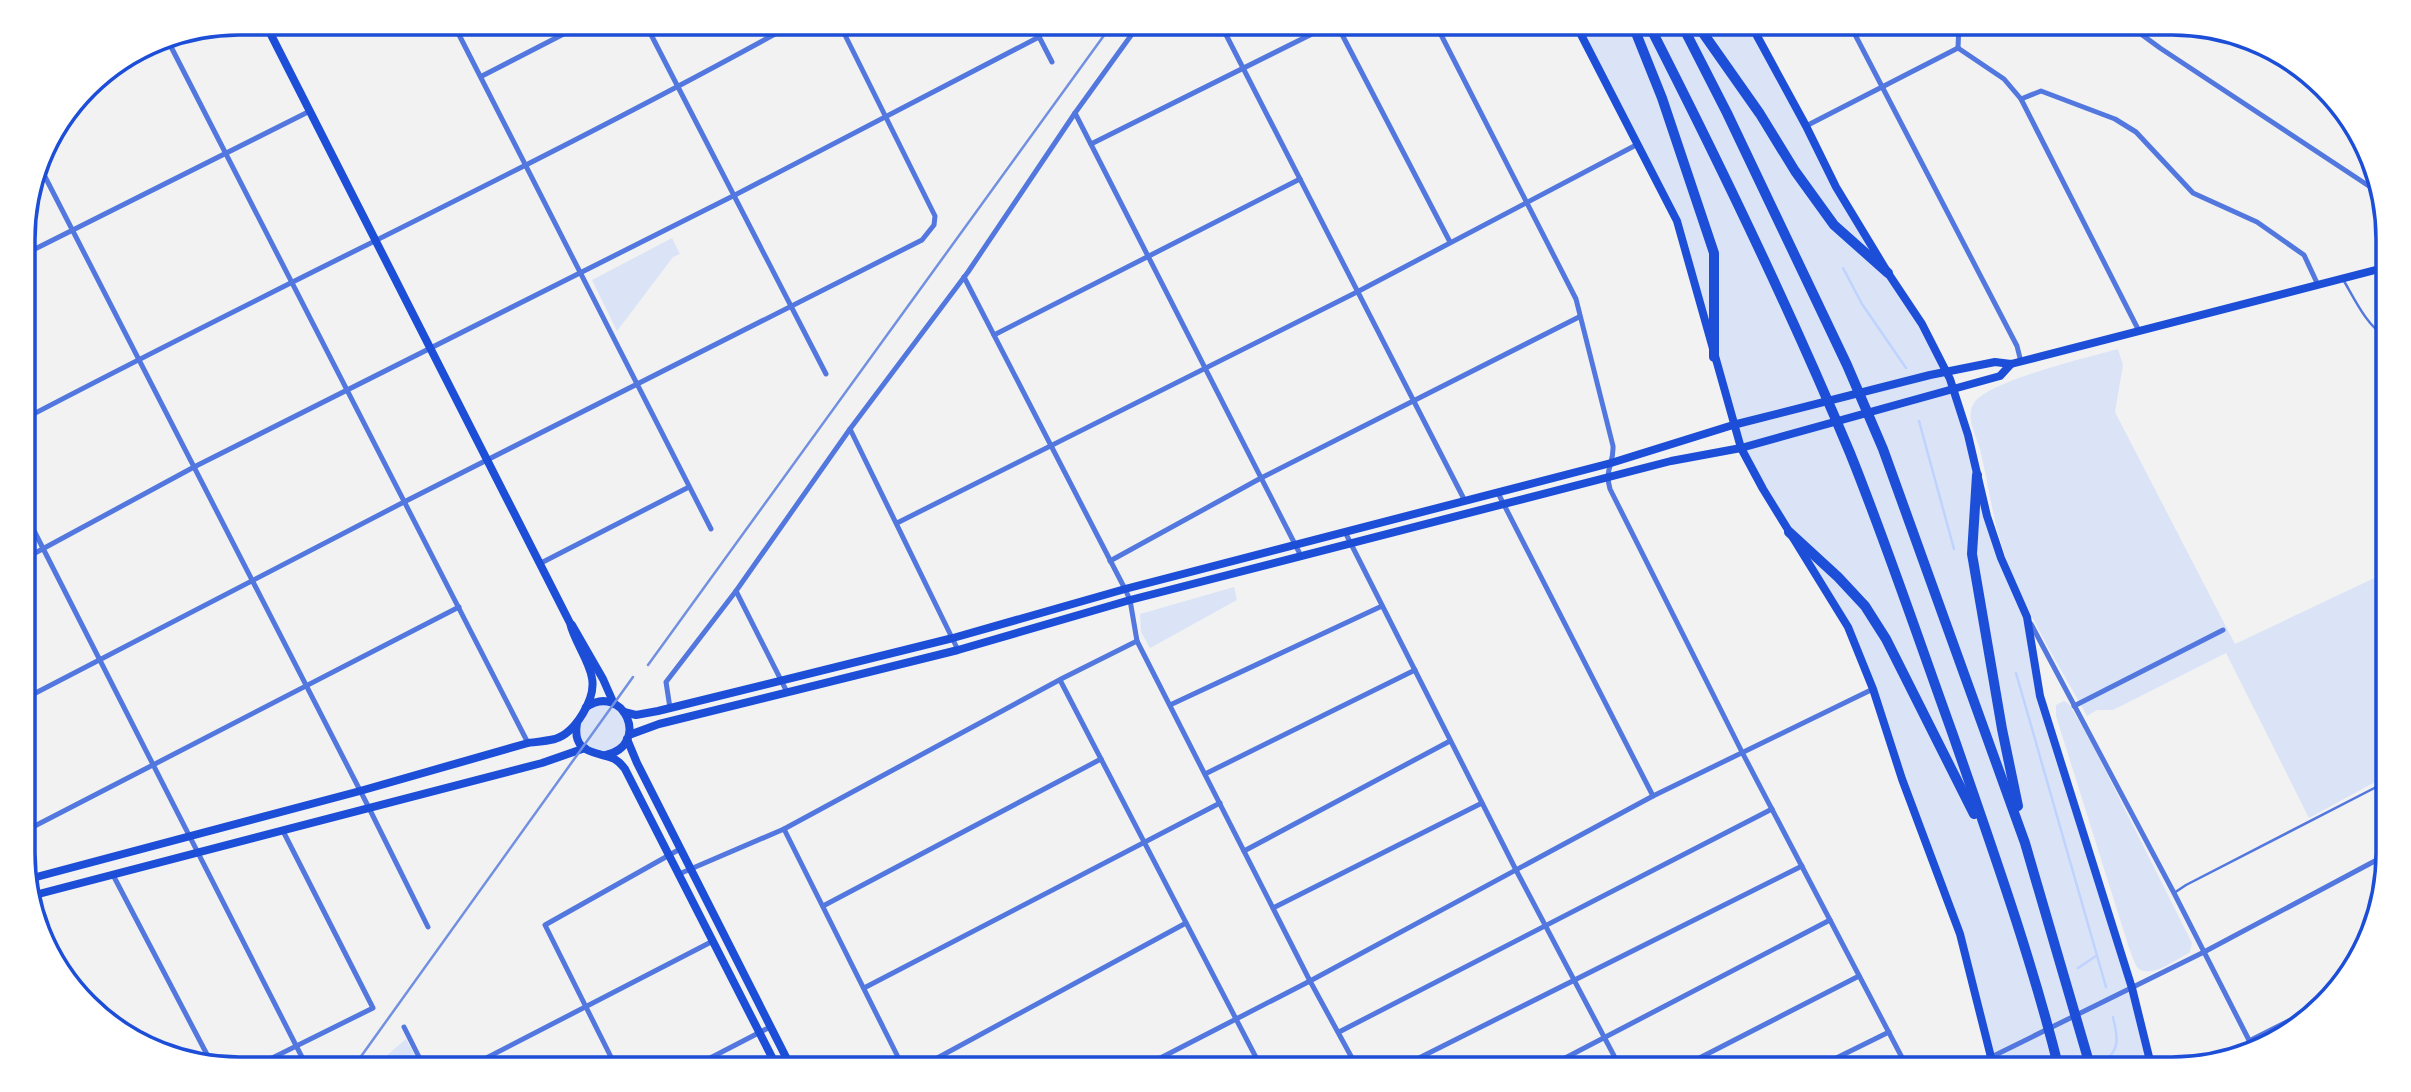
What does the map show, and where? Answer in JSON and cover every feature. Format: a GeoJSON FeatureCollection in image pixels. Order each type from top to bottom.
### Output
{"type":"FeatureCollection","features":[{"type":"Feature","properties":{"kind":"highway"},"geometry":{"type":"LineString","coordinates":[[1637,35],[1662,98],[1714,253],[1714,357]]}},
{"type":"Feature","properties":{"kind":"highway"},"geometry":{"type":"LineString","coordinates":[[1654,35],[1704,132],[1851,456],[1997,860],[2056,1057]]}},
{"type":"Feature","properties":{"kind":"highway"},"geometry":{"type":"LineString","coordinates":[[1687,35],[1847,365],[1883,449],[2025,843],[2088,1057]]}},
{"type":"Feature","properties":{"kind":"highway"},"geometry":{"type":"LineString","coordinates":[[1704,35],[1834,225],[1888,273]]}},
{"type":"Feature","properties":{"kind":"highway"},"geometry":{"type":"LineString","coordinates":[[1978,475],[1972,554],[2025,843]]}},
{"type":"Feature","properties":{"kind":"highway"},"geometry":{"type":"LineString","coordinates":[[1789,531],[1838,577],[1872,617],[1899,664],[1997,860]]}},
{"type":"Feature","properties":{"kind":"main road"},"geometry":{"type":"LineString","coordinates":[[271,35],[570,623],[578,633],[614,704],[624,712],[636,715],[953,638],[1125,589],[1611,463],[1734,425],[1946,371],[1995,362],[2021,362],[2376,270]]}},
{"type":"Feature","properties":{"kind":"main road"},"geometry":{"type":"LineString","coordinates":[[1581,35],[1677,221],[1741,448],[1848,628],[1873,689],[1902,779],[1960,934],[1991,1056]]}},
{"type":"Feature","properties":{"kind":"main road"},"geometry":{"type":"LineString","coordinates":[[1757,35],[1836,187],[1922,324],[1953,389],[1968,435],[2000,558],[2027,617],[2040,696],[2132,988],[2149,1057]]}},
{"type":"Feature","properties":{"kind":"main road"},"geometry":{"type":"LineString","coordinates":[[603,755],[622,748],[628,737],[659,724],[958,650],[1130,600],[1671,461],[1741,448],[2000,376],[2011,364]]}},
{"type":"Feature","properties":{"kind":"main road"},"geometry":{"type":"LineString","coordinates":[[37,877],[360,791],[528,743],[555,739],[568,732],[592,693],[592,677],[573,636],[570,623]]}},
{"type":"Feature","properties":{"kind":"main road"},"geometry":{"type":"LineString","coordinates":[[584,709],[599,701],[614,704]]}},
{"type":"Feature","properties":{"kind":"main road"},"geometry":{"type":"LineString","coordinates":[[624,712],[629,723],[628,737],[632,753],[786,1057]]}},
{"type":"Feature","properties":{"kind":"main road"},"geometry":{"type":"LineString","coordinates":[[577,720],[578,738],[584,748],[594,754],[616,758],[625,769],[772,1057]]}},
{"type":"Feature","properties":{"kind":"main road"},"geometry":{"type":"LineString","coordinates":[[40,894],[542,763],[584,748]]}},
{"type":"Feature","properties":{"kind":"street"},"geometry":{"type":"LineString","coordinates":[[460,35],[711,529]]}},
{"type":"Feature","properties":{"kind":"street"},"geometry":{"type":"LineString","coordinates":[[482,76],[562,35]]}},
{"type":"Feature","properties":{"kind":"street"},"geometry":{"type":"LineString","coordinates":[[651,35],[826,374]]}},
{"type":"Feature","properties":{"kind":"street"},"geometry":{"type":"LineString","coordinates":[[35,413],[679,87],[773,35]]}},
{"type":"Feature","properties":{"kind":"street"},"geometry":{"type":"LineString","coordinates":[[35,693],[251,580],[922,240],[934,225],[935,216],[845,35]]}},
{"type":"Feature","properties":{"kind":"street"},"geometry":{"type":"LineString","coordinates":[[670,708],[666,682],[736,591],[850,429],[964,277],[1131,35]]}},
{"type":"Feature","properties":{"kind":"street"},"geometry":{"type":"LineString","coordinates":[[1226,35],[1465,501]]}},
{"type":"Feature","properties":{"kind":"street"},"geometry":{"type":"LineString","coordinates":[[1091,144],[1310,35]]}},
{"type":"Feature","properties":{"kind":"street"},"geometry":{"type":"LineString","coordinates":[[1341,35],[1450,242]]}},
{"type":"Feature","properties":{"kind":"street"},"geometry":{"type":"LineString","coordinates":[[1441,35],[1576,299],[1613,446],[1607,478],[1610,489],[1742,752],[1902,1057]]}},
{"type":"Feature","properties":{"kind":"street"},"geometry":{"type":"LineString","coordinates":[[1855,35],[2017,346],[2021,362]]}},
{"type":"Feature","properties":{"kind":"street"},"geometry":{"type":"LineString","coordinates":[[1958,48],[1959,35]]}},
{"type":"Feature","properties":{"kind":"street"},"geometry":{"type":"LineString","coordinates":[[2142,35],[2369,186]]}},
{"type":"Feature","properties":{"kind":"street"},"geometry":{"type":"LineString","coordinates":[[35,554],[194,467],[581,273],[1039,37],[1052,62]]}},
{"type":"Feature","properties":{"kind":"street"},"geometry":{"type":"LineString","coordinates":[[171,47],[528,743]]}},
{"type":"Feature","properties":{"kind":"street"},"geometry":{"type":"LineString","coordinates":[[1806,126],[1958,48]]}},
{"type":"Feature","properties":{"kind":"street"},"geometry":{"type":"LineString","coordinates":[[1958,48],[2004,79],[2021,99],[2139,331]]}},
{"type":"Feature","properties":{"kind":"street"},"geometry":{"type":"LineString","coordinates":[[2021,99],[2041,91],[2115,118],[2136,132],[2193,193],[2257,222],[2304,255],[2318,285]]}},
{"type":"Feature","properties":{"kind":"street"},"geometry":{"type":"LineString","coordinates":[[35,249],[310,111]]}},
{"type":"Feature","properties":{"kind":"street"},"geometry":{"type":"LineString","coordinates":[[1075,113],[1301,556]]}},
{"type":"Feature","properties":{"kind":"street"},"geometry":{"type":"LineString","coordinates":[[897,523],[1357,292],[1638,144]]}},
{"type":"Feature","properties":{"kind":"street"},"geometry":{"type":"LineString","coordinates":[[45,177],[428,927]]}},
{"type":"Feature","properties":{"kind":"street"},"geometry":{"type":"LineString","coordinates":[[994,335],[1300,179]]}},
{"type":"Feature","properties":{"kind":"street"},"geometry":{"type":"LineString","coordinates":[[964,277],[1125,589],[1130,600],[1137,641],[1310,981],[1352,1057]]}},
{"type":"Feature","properties":{"kind":"street"},"geometry":{"type":"LineString","coordinates":[[1110,561],[1261,478],[1579,317]]}},
{"type":"Feature","properties":{"kind":"street"},"geometry":{"type":"LineString","coordinates":[[850,429],[958,650]]}},
{"type":"Feature","properties":{"kind":"street"},"geometry":{"type":"LineString","coordinates":[[541,564],[689,487]]}},
{"type":"Feature","properties":{"kind":"street"},"geometry":{"type":"LineString","coordinates":[[1498,493],[1653,796]]}},
{"type":"Feature","properties":{"kind":"street"},"geometry":{"type":"LineString","coordinates":[[1345,532],[1516,870],[1614,1057]]}},
{"type":"Feature","properties":{"kind":"street"},"geometry":{"type":"LineString","coordinates":[[35,534],[302,1057]]}},
{"type":"Feature","properties":{"kind":"street"},"geometry":{"type":"LineString","coordinates":[[736,591],[788,692]]}},
{"type":"Feature","properties":{"kind":"street"},"geometry":{"type":"LineString","coordinates":[[1170,705],[1382,606]]}},
{"type":"Feature","properties":{"kind":"street"},"geometry":{"type":"LineString","coordinates":[[35,825],[459,607]]}},
{"type":"Feature","properties":{"kind":"street"},"geometry":{"type":"LineString","coordinates":[[2027,617],[2174,893],[2249,1041]]}},
{"type":"Feature","properties":{"kind":"street"},"geometry":{"type":"LineString","coordinates":[[2074,706],[2223,630]]}},
{"type":"Feature","properties":{"kind":"street"},"geometry":{"type":"LineString","coordinates":[[679,874],[784,829],[1137,641]]}},
{"type":"Feature","properties":{"kind":"street"},"geometry":{"type":"LineString","coordinates":[[1205,774],[1415,670]]}},
{"type":"Feature","properties":{"kind":"street"},"geometry":{"type":"LineString","coordinates":[[1060,680],[1256,1057]]}},
{"type":"Feature","properties":{"kind":"street"},"geometry":{"type":"LineString","coordinates":[[1163,1057],[1310,981],[1653,796],[1873,689]]}},
{"type":"Feature","properties":{"kind":"street"},"geometry":{"type":"LineString","coordinates":[[1244,851],[1450,741]]}},
{"type":"Feature","properties":{"kind":"street"},"geometry":{"type":"LineString","coordinates":[[823,906],[1101,760]]}},
{"type":"Feature","properties":{"kind":"street"},"geometry":{"type":"LineString","coordinates":[[864,988],[1220,803]]}},
{"type":"Feature","properties":{"kind":"street"},"geometry":{"type":"LineString","coordinates":[[1273,908],[1482,803]]}},
{"type":"Feature","properties":{"kind":"street"},"geometry":{"type":"LineString","coordinates":[[1339,1032],[1772,809]]}},
{"type":"Feature","properties":{"kind":"street"},"geometry":{"type":"LineString","coordinates":[[784,829],[898,1057]]}},
{"type":"Feature","properties":{"kind":"street"},"geometry":{"type":"LineString","coordinates":[[274,1057],[373,1008],[283,831]]}},
{"type":"Feature","properties":{"kind":"street"},"geometry":{"type":"LineString","coordinates":[[611,1057],[545,925],[680,849]]}},
{"type":"Feature","properties":{"kind":"street"},"geometry":{"type":"LineString","coordinates":[[1991,1056],[2204,952],[2375,861]]}},
{"type":"Feature","properties":{"kind":"street"},"geometry":{"type":"LineString","coordinates":[[1421,1057],[1802,866]]}},
{"type":"Feature","properties":{"kind":"street"},"geometry":{"type":"LineString","coordinates":[[113,875],[207,1054]]}},
{"type":"Feature","properties":{"kind":"street"},"geometry":{"type":"LineString","coordinates":[[1567,1057],[1830,920]]}},
{"type":"Feature","properties":{"kind":"street"},"geometry":{"type":"LineString","coordinates":[[939,1057],[1186,923]]}},
{"type":"Feature","properties":{"kind":"street"},"geometry":{"type":"LineString","coordinates":[[489,1057],[713,942]]}},
{"type":"Feature","properties":{"kind":"street"},"geometry":{"type":"LineString","coordinates":[[1701,1057],[1859,976]]}},
{"type":"Feature","properties":{"kind":"street"},"geometry":{"type":"LineString","coordinates":[[404,1027],[419,1057]]}},
{"type":"Feature","properties":{"kind":"street"},"geometry":{"type":"LineString","coordinates":[[712,1057],[770,1027]]}},
{"type":"Feature","properties":{"kind":"street"},"geometry":{"type":"LineString","coordinates":[[1838,1057],[1889,1032]]}},
{"type":"Feature","properties":{"kind":"lane"},"geometry":{"type":"LineString","coordinates":[[2342,278],[2358,306],[2376,329]]}},
{"type":"Feature","properties":{"kind":"lane"},"geometry":{"type":"LineString","coordinates":[[2174,893],[2186,884],[2376,787]]}},
{"type":"Feature","properties":{"kind":"shaded area"},"geometry":{"type":"Polygon","coordinates":[[[1581,35],[1756,35],[1836,187],[1946,371],[1987,516],[2027,617],[2040,696],[2132,988],[2149,1057],[1991,1057],[1960,934],[1848,628],[1741,448],[1677,221],[1581,35]]]}},
{"type":"Feature","properties":{"kind":"shaded area"},"geometry":{"type":"Polygon","coordinates":[[[672,238],[680,254],[673,257],[617,331],[592,280],[672,238]]]}},
{"type":"Feature","properties":{"kind":"shaded area"},"geometry":{"type":"Polygon","coordinates":[[[2118,349],[2123,365],[2115,412],[2235,644],[2376,577],[2376,782],[2309,818],[2226,653],[2113,710],[2097,710],[2087,716],[2039,631],[2009,566],[1998,532],[1970,415],[1974,403],[1998,386],[2118,349]]]}},
{"type":"Feature","properties":{"kind":"shaded area"},"geometry":{"type":"Polygon","coordinates":[[[1234,587],[1237,600],[1150,648],[1141,632],[1140,614],[1234,587]]]}},
{"type":"Feature","properties":{"kind":"shaded area"},"geometry":{"type":"Polygon","coordinates":[[[599,701],[624,712],[627,739],[603,756],[582,746],[577,720],[599,701]]]}},
{"type":"Feature","properties":{"kind":"shaded area"},"geometry":{"type":"Polygon","coordinates":[[[2064,701],[2069,704],[2089,738],[2192,943],[2190,952],[2157,970],[2139,969],[2129,948],[2056,716],[2056,705],[2064,701]]]}},
{"type":"Feature","properties":{"kind":"shaded area"},"geometry":{"type":"Polygon","coordinates":[[[406,1039],[416,1057],[385,1057],[406,1039]]]}},
{"type":"Feature","properties":{"kind":"waterway"},"geometry":{"type":"LineString","coordinates":[[1843,268],[1862,304],[1906,368]]}},
{"type":"Feature","properties":{"kind":"waterway"},"geometry":{"type":"LineString","coordinates":[[1919,421],[1954,549]]}},
{"type":"Feature","properties":{"kind":"waterway"},"geometry":{"type":"LineString","coordinates":[[2016,673],[2106,987]]}},
{"type":"Feature","properties":{"kind":"waterway"},"geometry":{"type":"LineString","coordinates":[[2078,968],[2096,956]]}},
{"type":"Feature","properties":{"kind":"waterway"},"geometry":{"type":"LineString","coordinates":[[2109,1057],[2116,1043],[2113,1017]]}},
{"type":"Feature","properties":{"kind":"railway"},"geometry":{"type":"LineString","coordinates":[[648,665],[1104,35]]}},
{"type":"Feature","properties":{"kind":"railway"},"geometry":{"type":"LineString","coordinates":[[361,1057],[633,677]]}}]}
